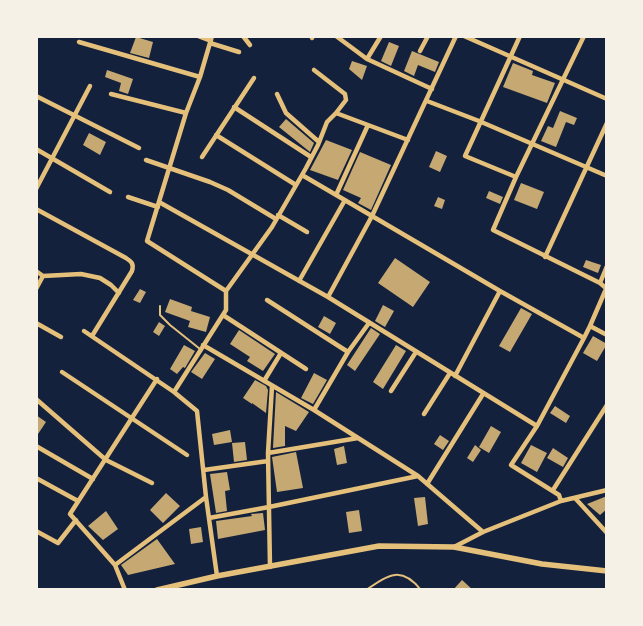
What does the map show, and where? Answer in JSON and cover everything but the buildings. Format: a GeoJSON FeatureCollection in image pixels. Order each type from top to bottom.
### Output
{"type":"FeatureCollection","features":[{"type":"Feature","properties":{"kind":"street"},"geometry":{"type":"LineString","coordinates":[[198,36],[239,52]]}},
{"type":"Feature","properties":{"kind":"street"},"geometry":{"type":"LineString","coordinates":[[243,36],[250,45]]}},
{"type":"Feature","properties":{"kind":"street"},"geometry":{"type":"LineString","coordinates":[[336,36],[367,59],[432,89]]}},
{"type":"Feature","properties":{"kind":"street"},"geometry":{"type":"LineString","coordinates":[[367,59],[381,36]]}},
{"type":"Feature","properties":{"kind":"street"},"geometry":{"type":"LineString","coordinates":[[420,51],[428,36]]}},
{"type":"Feature","properties":{"kind":"street"},"geometry":{"type":"LineString","coordinates":[[328,297],[372,216],[456,36]]}},
{"type":"Feature","properties":{"kind":"street"},"geometry":{"type":"LineString","coordinates":[[464,36],[607,99]]}},
{"type":"Feature","properties":{"kind":"street"},"geometry":{"type":"LineString","coordinates":[[516,177],[464,156],[520,36]]}},
{"type":"Feature","properties":{"kind":"street"},"geometry":{"type":"LineString","coordinates":[[561,502],[559,495],[553,490],[511,465],[537,426],[584,338],[607,289],[493,230],[516,177],[584,36]]}},
{"type":"Feature","properties":{"kind":"street"},"geometry":{"type":"LineString","coordinates":[[211,40],[200,77],[186,113],[147,241],[226,291]]}},
{"type":"Feature","properties":{"kind":"street"},"geometry":{"type":"LineString","coordinates":[[79,42],[200,77]]}},
{"type":"Feature","properties":{"kind":"street"},"geometry":{"type":"LineString","coordinates":[[174,392],[226,310],[226,291],[277,218],[302,175],[327,122],[346,100],[345,94],[314,70]]}},
{"type":"Feature","properties":{"kind":"street"},"geometry":{"type":"LineString","coordinates":[[202,157],[254,78]]}},
{"type":"Feature","properties":{"kind":"street"},"geometry":{"type":"LineString","coordinates":[[36,189],[90,86]]}},
{"type":"Feature","properties":{"kind":"street"},"geometry":{"type":"LineString","coordinates":[[111,94],[186,113]]}},
{"type":"Feature","properties":{"kind":"street"},"geometry":{"type":"LineString","coordinates":[[277,94],[286,113],[319,142]]}},
{"type":"Feature","properties":{"kind":"street"},"geometry":{"type":"LineString","coordinates":[[36,96],[139,148]]}},
{"type":"Feature","properties":{"kind":"street"},"geometry":{"type":"LineString","coordinates":[[427,100],[607,176]]}},
{"type":"Feature","properties":{"kind":"street"},"geometry":{"type":"LineString","coordinates":[[234,108],[311,157]]}},
{"type":"Feature","properties":{"kind":"street"},"geometry":{"type":"LineString","coordinates":[[336,113],[408,140]]}},
{"type":"Feature","properties":{"kind":"street"},"geometry":{"type":"LineString","coordinates":[[545,257],[607,123]]}},
{"type":"Feature","properties":{"kind":"street"},"geometry":{"type":"LineString","coordinates":[[336,195],[368,125]]}},
{"type":"Feature","properties":{"kind":"street"},"geometry":{"type":"LineString","coordinates":[[216,135],[296,185]]}},
{"type":"Feature","properties":{"kind":"street"},"geometry":{"type":"LineString","coordinates":[[36,150],[110,192]]}},
{"type":"Feature","properties":{"kind":"street"},"geometry":{"type":"LineString","coordinates":[[146,160],[228,190],[277,218],[307,232]]}},
{"type":"Feature","properties":{"kind":"street"},"geometry":{"type":"LineString","coordinates":[[302,175],[584,338]]}},
{"type":"Feature","properties":{"kind":"street"},"geometry":{"type":"LineString","coordinates":[[128,197],[158,205],[328,297],[537,426]]}},
{"type":"Feature","properties":{"kind":"street"},"geometry":{"type":"LineString","coordinates":[[299,281],[345,200]]}},
{"type":"Feature","properties":{"kind":"street"},"geometry":{"type":"LineString","coordinates":[[36,208],[132,262],[134,266],[92,336]]}},
{"type":"Feature","properties":{"kind":"street"},"geometry":{"type":"LineString","coordinates":[[600,284],[607,266]]}},
{"type":"Feature","properties":{"kind":"street"},"geometry":{"type":"LineString","coordinates":[[36,271],[43,276],[81,274],[100,278],[119,293]]}},
{"type":"Feature","properties":{"kind":"street"},"geometry":{"type":"LineString","coordinates":[[36,289],[43,276]]}},
{"type":"Feature","properties":{"kind":"street"},"geometry":{"type":"LineString","coordinates":[[455,376],[500,291]]}},
{"type":"Feature","properties":{"kind":"street"},"geometry":{"type":"LineString","coordinates":[[267,300],[348,352]]}},
{"type":"Feature","properties":{"kind":"street"},"geometry":{"type":"LineString","coordinates":[[222,315],[306,369]]}},
{"type":"Feature","properties":{"kind":"street"},"geometry":{"type":"LineString","coordinates":[[36,323],[61,337]]}},
{"type":"Feature","properties":{"kind":"street"},"geometry":{"type":"LineString","coordinates":[[314,410],[348,352],[369,323]]}},
{"type":"Feature","properties":{"kind":"street"},"geometry":{"type":"LineString","coordinates":[[590,326],[607,336]]}},
{"type":"Feature","properties":{"kind":"street"},"geometry":{"type":"LineString","coordinates":[[84,331],[157,379],[197,410],[217,576]]}},
{"type":"Feature","properties":{"kind":"street"},"geometry":{"type":"LineString","coordinates":[[201,347],[314,410],[418,476],[484,532]]}},
{"type":"Feature","properties":{"kind":"street"},"geometry":{"type":"LineString","coordinates":[[391,391],[416,352]]}},
{"type":"Feature","properties":{"kind":"street"},"geometry":{"type":"LineString","coordinates":[[264,381],[281,353]]}},
{"type":"Feature","properties":{"kind":"street"},"geometry":{"type":"LineString","coordinates":[[62,372],[187,456]]}},
{"type":"Feature","properties":{"kind":"street"},"geometry":{"type":"LineString","coordinates":[[424,414],[450,373]]}},
{"type":"Feature","properties":{"kind":"street"},"geometry":{"type":"LineString","coordinates":[[125,590],[115,565],[70,514],[157,379]]}},
{"type":"Feature","properties":{"kind":"street"},"geometry":{"type":"LineString","coordinates":[[270,567],[268,453],[272,386]]}},
{"type":"Feature","properties":{"kind":"street"},"geometry":{"type":"LineString","coordinates":[[426,484],[483,394]]}},
{"type":"Feature","properties":{"kind":"street"},"geometry":{"type":"LineString","coordinates":[[36,399],[106,460],[152,484]]}},
{"type":"Feature","properties":{"kind":"street"},"geometry":{"type":"LineString","coordinates":[[553,490],[607,405]]}},
{"type":"Feature","properties":{"kind":"street"},"geometry":{"type":"LineString","coordinates":[[268,453],[359,438]]}},
{"type":"Feature","properties":{"kind":"street"},"geometry":{"type":"LineString","coordinates":[[36,446],[93,479]]}},
{"type":"Feature","properties":{"kind":"street"},"geometry":{"type":"LineString","coordinates":[[204,470],[268,461]]}},
{"type":"Feature","properties":{"kind":"street"},"geometry":{"type":"LineString","coordinates":[[209,518],[418,476]]}},
{"type":"Feature","properties":{"kind":"street"},"geometry":{"type":"LineString","coordinates":[[36,478],[78,501]]}},
{"type":"Feature","properties":{"kind":"street"},"geometry":{"type":"LineString","coordinates":[[454,547],[484,532],[561,502],[607,490]]}},
{"type":"Feature","properties":{"kind":"street"},"geometry":{"type":"LineString","coordinates":[[115,565],[206,497]]}},
{"type":"Feature","properties":{"kind":"street"},"geometry":{"type":"LineString","coordinates":[[575,498],[607,533]]}},
{"type":"Feature","properties":{"kind":"street"},"geometry":{"type":"LineString","coordinates":[[36,531],[58,543],[76,520]]}},
{"type":"Feature","properties":{"kind":"street"},"geometry":{"type":"LineString","coordinates":[[157,590],[217,576],[379,546],[454,547],[542,564],[607,571]]}},
{"type":"Feature","properties":{"kind":"lane"},"geometry":{"type":"LineString","coordinates":[[160,306],[160,315],[170,325],[201,347]]}},
{"type":"Feature","properties":{"kind":"lane"},"geometry":{"type":"LineString","coordinates":[[366,590],[387,575],[398,574],[415,582],[421,590]]}}]}
